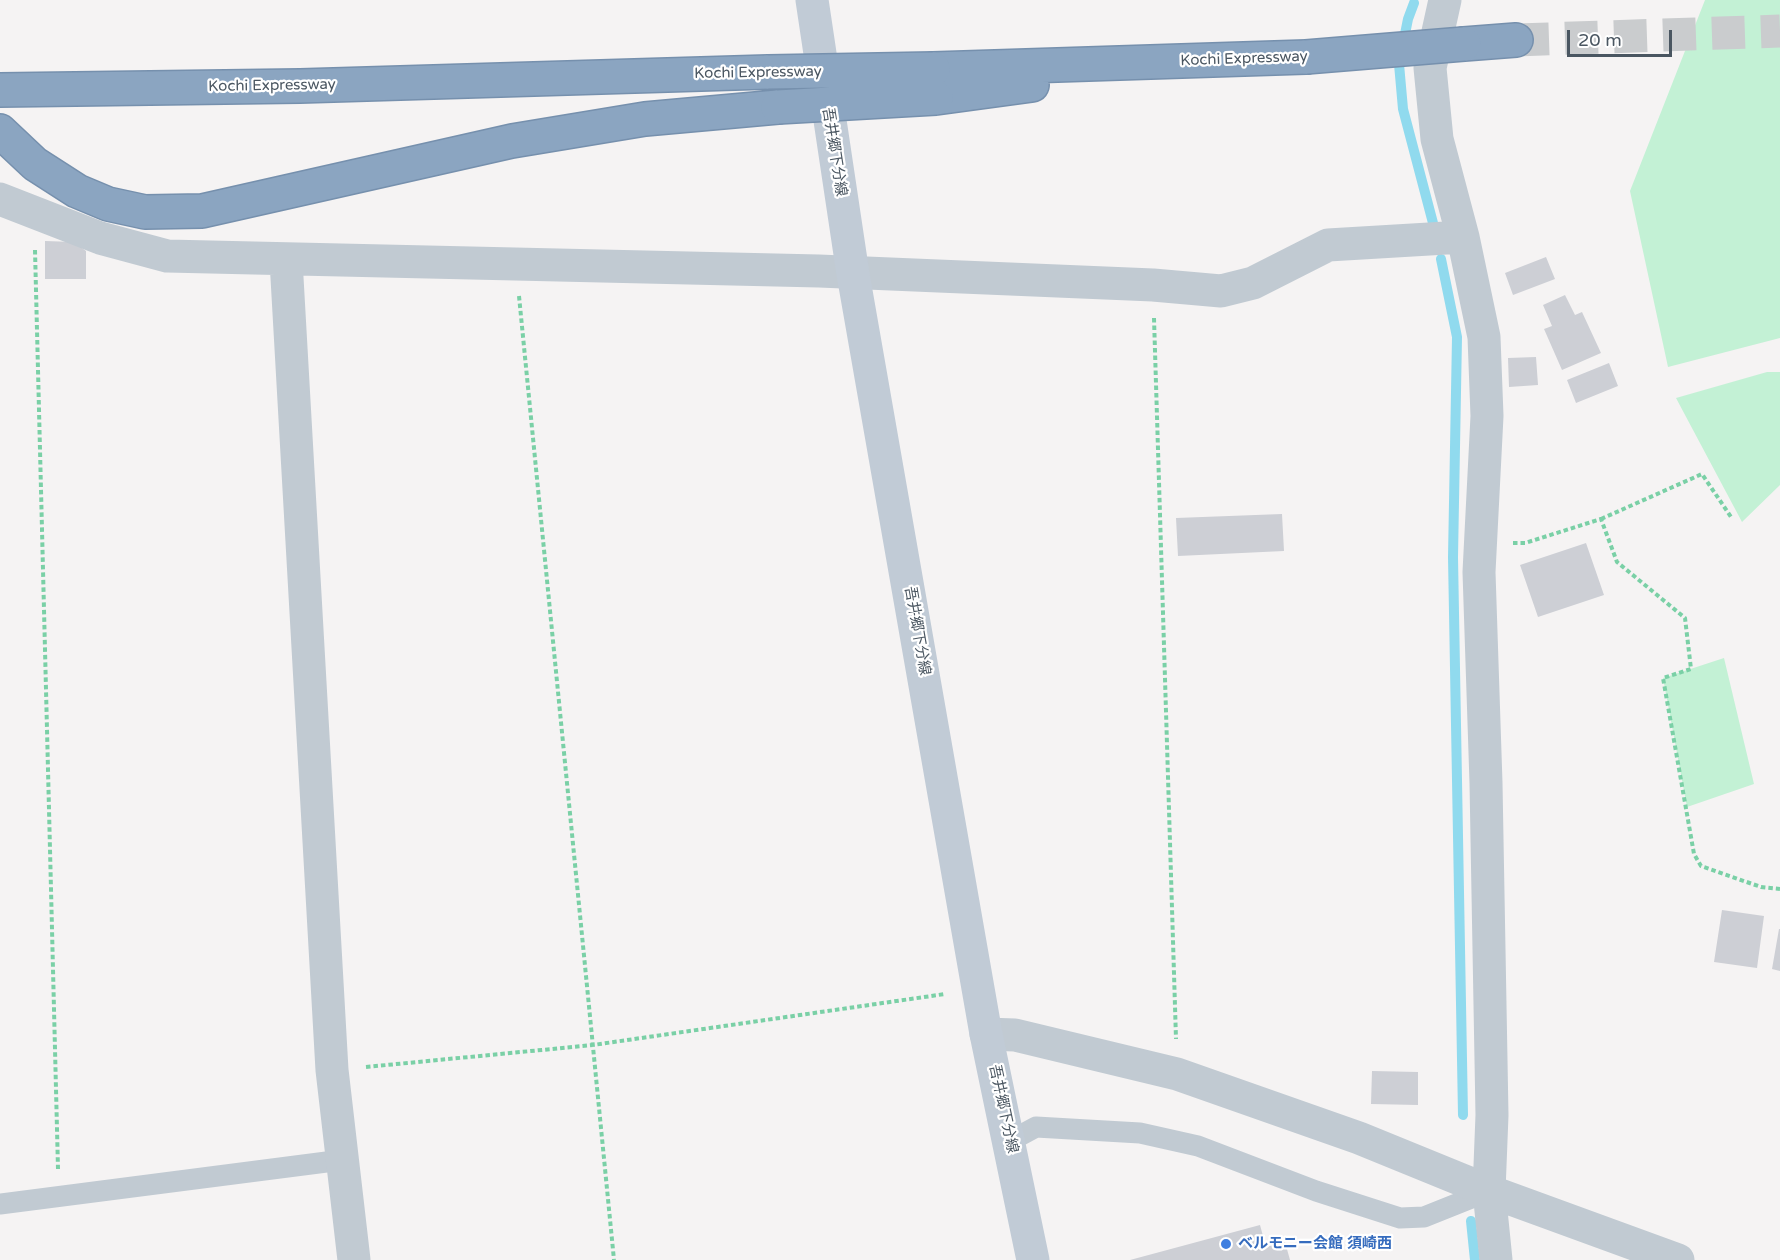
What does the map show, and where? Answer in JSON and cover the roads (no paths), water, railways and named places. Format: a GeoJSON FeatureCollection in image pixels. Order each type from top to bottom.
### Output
{"type":"FeatureCollection","features":[{"type":"Feature","properties":{"kind":"highway","name":"Kochi Expressway"},"geometry":{"type":"LineString","coordinates":[[0,90],[300,86],[768,72],[934,83],[1516,40]]}},
{"type":"Feature","properties":{"kind":"highway"},"geometry":{"type":"LineString","coordinates":[[0,131],[35,164],[77,191],[108,204],[145,212],[202,211],[512,141],[645,119],[778,107],[934,83]]}},
{"type":"Feature","properties":{"kind":"main road","name":"吾井郷下分線"},"geometry":{"type":"LineString","coordinates":[[812,0],[854,274],[986,1034],[1033,1260]]}},
{"type":"Feature","properties":{"kind":"street"},"geometry":{"type":"LineString","coordinates":[[1445,0],[1430,68],[1437,139],[1463,237],[1484,337],[1487,416],[1480,542],[1491,1103],[1489,1191],[1496,1260]]}},
{"type":"Feature","properties":{"kind":"street"},"geometry":{"type":"LineString","coordinates":[[0,199],[100,238],[167,256],[854,274],[1153,285],[1221,291],[1253,283],[1328,245],[1463,237]]}},
{"type":"Feature","properties":{"kind":"street"},"geometry":{"type":"LineString","coordinates":[[286,260],[332,1070],[354,1260]]}},
{"type":"Feature","properties":{"kind":"street"},"geometry":{"type":"LineString","coordinates":[[986,1034],[1015,1035],[1177,1074],[1359,1138],[1489,1191],[1678,1260]]}},
{"type":"Feature","properties":{"kind":"lane"},"geometry":{"type":"LineString","coordinates":[[1010,1141],[1036,1127],[1140,1133],[1198,1146],[1316,1191],[1400,1218],[1424,1217],[1489,1191]]}},
{"type":"Feature","properties":{"kind":"lane"},"geometry":{"type":"LineString","coordinates":[[0,1204],[342,1161]]}},
{"type":"Feature","properties":{"kind":"waterway"},"geometry":{"type":"LineString","coordinates":[[1414,3],[1408,19],[1399,64],[1403,109],[1433,223]]}},
{"type":"Feature","properties":{"kind":"waterway"},"geometry":{"type":"LineString","coordinates":[[1441,259],[1457,337],[1453,557],[1463,1115]]}},
{"type":"Feature","properties":{"kind":"waterway"},"geometry":{"type":"LineString","coordinates":[[1471,1221],[1475,1260]]}},
{"type":"Feature","properties":{"kind":"tunnel"},"geometry":{"type":"LineString","coordinates":[[1516,40],[1780,31]]}},
{"type":"Feature","properties":{"kind":"place","name":"ベルモニー会館 須崎西"},"geometry":{"type":"Point","coordinates":[1226,1244]}}]}
